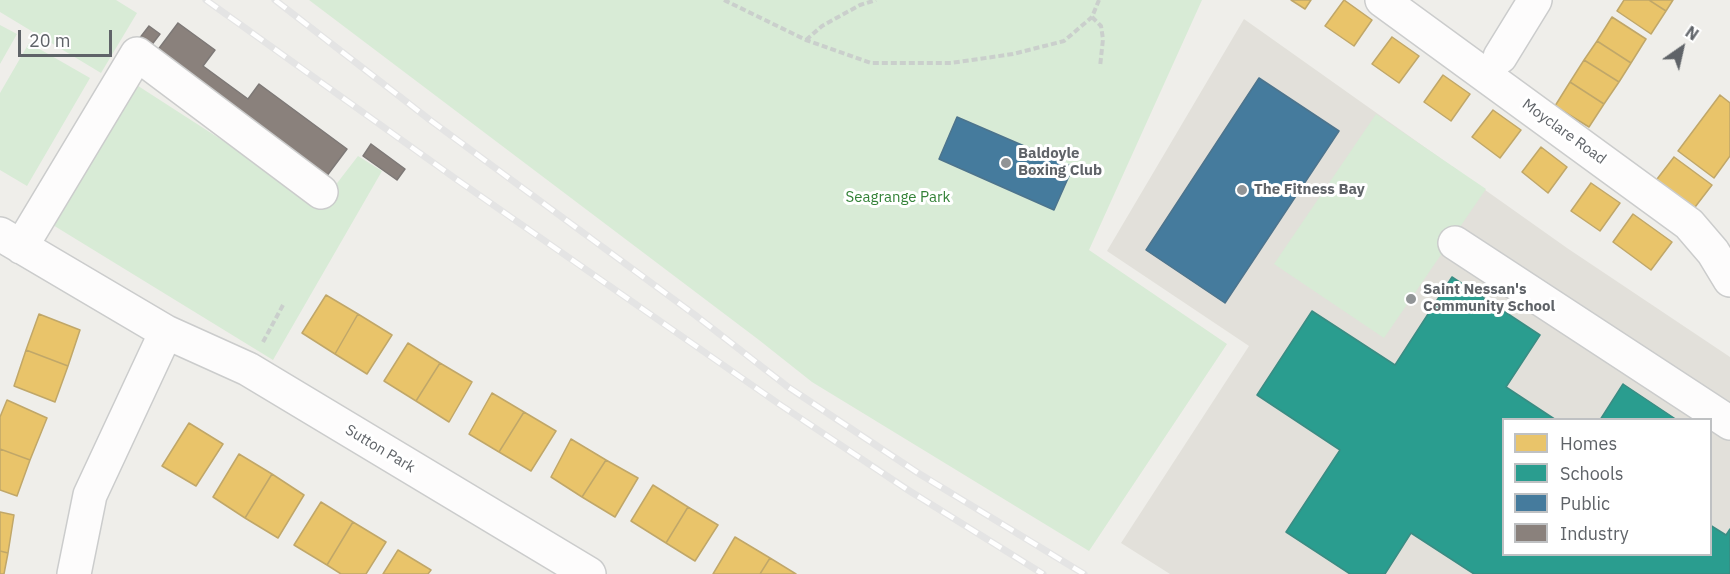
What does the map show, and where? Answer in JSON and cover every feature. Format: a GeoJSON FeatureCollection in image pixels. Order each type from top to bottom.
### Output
{"type":"FeatureCollection","features":[{"type":"Feature","properties":{"kind":"street","name":"Moyclare Road"},"geometry":{"type":"LineString","coordinates":[[1382,0],[1689,224],[1722,241],[1730,280]]}},
{"type":"Feature","properties":{"kind":"street"},"geometry":{"type":"LineString","coordinates":[[1500,57],[1535,0]]}},
{"type":"Feature","properties":{"kind":"street"},"geometry":{"type":"LineString","coordinates":[[10,240],[137,54],[321,192]]}},
{"type":"Feature","properties":{"kind":"street","name":"Sutton Park"},"geometry":{"type":"LineString","coordinates":[[10,240],[166,332],[248,369],[589,574]]}},
{"type":"Feature","properties":{"kind":"street"},"geometry":{"type":"LineString","coordinates":[[1455,243],[1730,423]]}},
{"type":"Feature","properties":{"kind":"street"},"geometry":{"type":"LineString","coordinates":[[74,574],[90,495],[166,332]]}},
{"type":"Feature","properties":{"kind":"path"},"geometry":{"type":"LineString","coordinates":[[724,0],[806,40],[871,63],[951,63],[1013,54],[1064,41],[1092,17],[1099,0]]}},
{"type":"Feature","properties":{"kind":"path"},"geometry":{"type":"LineString","coordinates":[[806,40],[822,26],[860,4],[876,0]]}},
{"type":"Feature","properties":{"kind":"path"},"geometry":{"type":"LineString","coordinates":[[1092,17],[1101,26],[1103,39],[1100,68]]}},
{"type":"Feature","properties":{"kind":"path"},"geometry":{"type":"LineString","coordinates":[[248,369],[283,305]]}},
{"type":"Feature","properties":{"kind":"shaded area","name":"Saint Nessan's Community School"},"geometry":{"type":"Polygon","coordinates":[[[1244,19],[1567,248],[1730,357],[1730,574],[1170,574],[1121,543],[1249,346],[1107,251],[1244,19]]]}},
{"type":"Feature","properties":{"kind":"green space"},"geometry":{"type":"Polygon","coordinates":[[[0,0],[116,0],[137,13],[101,73],[0,12],[0,0]]]}},
{"type":"Feature","properties":{"kind":"green space","name":"Seagrange Park"},"geometry":{"type":"Polygon","coordinates":[[[309,0],[1202,0],[1089,250],[1227,344],[1089,551],[812,382],[309,0]]]}},
{"type":"Feature","properties":{"kind":"green space"},"geometry":{"type":"Polygon","coordinates":[[[0,25],[17,34],[0,64],[0,25]]]}},
{"type":"Feature","properties":{"kind":"green space"},"geometry":{"type":"Polygon","coordinates":[[[29,43],[90,78],[27,186],[0,170],[0,93],[29,43]]]}},
{"type":"Feature","properties":{"kind":"green space"},"geometry":{"type":"Polygon","coordinates":[[[132,82],[321,204],[358,156],[382,171],[273,360],[48,222],[132,82]]]}},
{"type":"Feature","properties":{"kind":"green space"},"geometry":{"type":"Polygon","coordinates":[[[1376,114],[1486,189],[1384,338],[1274,264],[1376,114]]]}},
{"type":"Feature","properties":{"kind":"building: Homes"},"geometry":{"type":"Polygon","coordinates":[[[1291,0],[1311,0],[1305,9],[1291,0]]]}},
{"type":"Feature","properties":{"kind":"building: Homes"},"geometry":{"type":"Polygon","coordinates":[[[1344,0],[1372,20],[1354,46],[1325,26],[1344,0]]]}},
{"type":"Feature","properties":{"kind":"building: Homes"},"geometry":{"type":"Polygon","coordinates":[[[1624,0],[1649,0],[1666,11],[1651,34],[1617,11],[1624,0]]]}},
{"type":"Feature","properties":{"kind":"building: Homes"},"geometry":{"type":"Polygon","coordinates":[[[1649,0],[1673,0],[1666,11],[1649,0]]]}},
{"type":"Feature","properties":{"kind":"building: Homes"},"geometry":{"type":"Polygon","coordinates":[[[1612,17],[1646,39],[1631,63],[1597,41],[1612,17]]]}},
{"type":"Feature","properties":{"kind":"building: Homes"},"geometry":{"type":"Polygon","coordinates":[[[1392,37],[1419,56],[1399,83],[1372,64],[1392,37]]]}},
{"type":"Feature","properties":{"kind":"building: Homes"},"geometry":{"type":"Polygon","coordinates":[[[1597,41],[1631,63],[1619,82],[1584,60],[1597,41]]]}},
{"type":"Feature","properties":{"kind":"building: Homes"},"geometry":{"type":"Polygon","coordinates":[[[1584,60],[1619,82],[1604,104],[1570,82],[1584,60]]]}},
{"type":"Feature","properties":{"kind":"building: Homes"},"geometry":{"type":"Polygon","coordinates":[[[1443,75],[1470,94],[1451,121],[1424,102],[1443,75]]]}},
{"type":"Feature","properties":{"kind":"building: Homes"},"geometry":{"type":"Polygon","coordinates":[[[1570,82],[1604,104],[1589,127],[1555,106],[1570,82]]]}},
{"type":"Feature","properties":{"kind":"building: Homes"},"geometry":{"type":"Polygon","coordinates":[[[1720,95],[1730,103],[1730,156],[1714,178],[1678,151],[1720,95]]]}},
{"type":"Feature","properties":{"kind":"building: Homes"},"geometry":{"type":"Polygon","coordinates":[[[1493,110],[1521,130],[1500,158],[1472,137],[1493,110]]]}},
{"type":"Feature","properties":{"kind":"building: Homes"},"geometry":{"type":"Polygon","coordinates":[[[1541,147],[1567,167],[1548,193],[1522,172],[1541,147]]]}},
{"type":"Feature","properties":{"kind":"building: Homes"},"geometry":{"type":"Polygon","coordinates":[[[1674,157],[1712,185],[1692,211],[1654,183],[1674,157]]]}},
{"type":"Feature","properties":{"kind":"building: Homes"},"geometry":{"type":"Polygon","coordinates":[[[1591,183],[1620,203],[1600,231],[1571,211],[1591,183]]]}},
{"type":"Feature","properties":{"kind":"building: Homes"},"geometry":{"type":"Polygon","coordinates":[[[1633,214],[1672,242],[1651,270],[1613,242],[1633,214]]]}},
{"type":"Feature","properties":{"kind":"building: Homes"},"geometry":{"type":"Polygon","coordinates":[[[326,295],[358,314],[335,354],[302,333],[326,295]]]}},
{"type":"Feature","properties":{"kind":"building: Homes"},"geometry":{"type":"Polygon","coordinates":[[[39,314],[80,330],[68,366],[26,350],[39,314]]]}},
{"type":"Feature","properties":{"kind":"building: Homes"},"geometry":{"type":"Polygon","coordinates":[[[358,314],[392,335],[367,374],[335,354],[358,314]]]}},
{"type":"Feature","properties":{"kind":"building: Homes"},"geometry":{"type":"Polygon","coordinates":[[[408,343],[440,363],[416,401],[384,381],[408,343]]]}},
{"type":"Feature","properties":{"kind":"building: Homes"},"geometry":{"type":"Polygon","coordinates":[[[26,350],[68,366],[55,402],[14,386],[26,350]]]}},
{"type":"Feature","properties":{"kind":"building: Homes"},"geometry":{"type":"Polygon","coordinates":[[[440,363],[472,382],[449,422],[416,401],[440,363]]]}},
{"type":"Feature","properties":{"kind":"building: Homes"},"geometry":{"type":"Polygon","coordinates":[[[492,393],[524,412],[499,452],[469,434],[492,393]]]}},
{"type":"Feature","properties":{"kind":"building: Homes"},"geometry":{"type":"Polygon","coordinates":[[[7,400],[47,418],[30,460],[0,449],[0,417],[7,400]]]}},
{"type":"Feature","properties":{"kind":"building: Homes"},"geometry":{"type":"Polygon","coordinates":[[[524,412],[556,431],[531,471],[499,452],[524,412]]]}},
{"type":"Feature","properties":{"kind":"building: Homes"},"geometry":{"type":"Polygon","coordinates":[[[189,423],[223,444],[196,486],[162,466],[189,423]]]}},
{"type":"Feature","properties":{"kind":"building: Homes"},"geometry":{"type":"Polygon","coordinates":[[[571,439],[606,460],[582,497],[551,477],[571,439]]]}},
{"type":"Feature","properties":{"kind":"building: Homes"},"geometry":{"type":"Polygon","coordinates":[[[0,449],[30,460],[17,496],[0,490],[0,449]]]}},
{"type":"Feature","properties":{"kind":"building: Homes"},"geometry":{"type":"Polygon","coordinates":[[[239,454],[272,474],[245,518],[213,497],[239,454]]]}},
{"type":"Feature","properties":{"kind":"building: Homes"},"geometry":{"type":"Polygon","coordinates":[[[606,460],[638,478],[615,517],[582,497],[606,460]]]}},
{"type":"Feature","properties":{"kind":"building: Homes"},"geometry":{"type":"Polygon","coordinates":[[[272,474],[304,495],[278,538],[245,518],[272,474]]]}},
{"type":"Feature","properties":{"kind":"building: Homes"},"geometry":{"type":"Polygon","coordinates":[[[653,485],[688,507],[666,543],[631,521],[653,485]]]}},
{"type":"Feature","properties":{"kind":"building: Homes"},"geometry":{"type":"Polygon","coordinates":[[[321,502],[353,522],[327,565],[294,545],[321,502]]]}},
{"type":"Feature","properties":{"kind":"building: Homes"},"geometry":{"type":"Polygon","coordinates":[[[688,507],[718,525],[695,561],[666,543],[688,507]]]}},
{"type":"Feature","properties":{"kind":"building: Homes"},"geometry":{"type":"Polygon","coordinates":[[[0,512],[14,515],[8,553],[0,551],[0,512]]]}},
{"type":"Feature","properties":{"kind":"building: Homes"},"geometry":{"type":"Polygon","coordinates":[[[353,522],[386,542],[366,574],[341,574],[327,565],[353,522]]]}},
{"type":"Feature","properties":{"kind":"building: Homes"},"geometry":{"type":"Polygon","coordinates":[[[735,537],[770,558],[760,574],[713,574],[735,537]]]}},
{"type":"Feature","properties":{"kind":"building: Homes"},"geometry":{"type":"Polygon","coordinates":[[[398,550],[431,570],[428,574],[383,574],[398,550]]]}},
{"type":"Feature","properties":{"kind":"building: Homes"},"geometry":{"type":"Polygon","coordinates":[[[0,551],[8,553],[4,574],[0,574],[0,551]]]}},
{"type":"Feature","properties":{"kind":"building: Homes"},"geometry":{"type":"Polygon","coordinates":[[[770,558],[796,574],[760,574],[770,558]]]}},
{"type":"Feature","properties":{"kind":"building: Schools"},"geometry":{"type":"Polygon","coordinates":[[[1452,277],[1540,335],[1506,387],[1553,418],[1502,418],[1502,556],[1712,556],[1712,526],[1726,535],[1730,529],[1730,574],[1474,574],[1411,533],[1385,574],[1350,574],[1286,532],[1340,450],[1257,395],[1312,311],[1395,365],[1452,277]]]}},
{"type":"Feature","properties":{"kind":"building: Schools"},"geometry":{"type":"Polygon","coordinates":[[[1623,384],[1674,418],[1601,418],[1623,384]]]}},
{"type":"Feature","properties":{"kind":"building: Public","name":"The Fitness Bay"},"geometry":{"type":"Polygon","coordinates":[[[1259,78],[1339,131],[1225,303],[1146,250],[1259,78]]]}},
{"type":"Feature","properties":{"kind":"building: Public","name":"Baldoyle Boxing Club"},"geometry":{"type":"Polygon","coordinates":[[[957,117],[1073,167],[1054,210],[939,159],[957,117]]]}},
{"type":"Feature","properties":{"kind":"building: Industry"},"geometry":{"type":"Polygon","coordinates":[[[178,23],[215,50],[203,66],[248,99],[259,84],[347,149],[323,181],[154,55],[178,23]]]}},
{"type":"Feature","properties":{"kind":"building: Industry"},"geometry":{"type":"Polygon","coordinates":[[[149,26],[160,34],[150,47],[139,39],[149,26]]]}},
{"type":"Feature","properties":{"kind":"building: Industry"},"geometry":{"type":"Polygon","coordinates":[[[371,144],[405,169],[397,180],[363,156],[371,144]]]}},
{"type":"Feature","properties":{"kind":"railway"},"geometry":{"type":"LineString","coordinates":[[206,0],[456,179],[779,404],[908,490],[1043,574]]}},
{"type":"Feature","properties":{"kind":"railway"},"geometry":{"type":"LineString","coordinates":[[275,0],[430,120],[695,315],[788,387],[918,473],[1084,574]]}},
{"type":"Feature","properties":{"kind":"place","name":"Baldoyle Boxing Club"},"geometry":{"type":"Point","coordinates":[1006,163]}},
{"type":"Feature","properties":{"kind":"place","name":"The Fitness Bay"},"geometry":{"type":"Point","coordinates":[1242,190]}},
{"type":"Feature","properties":{"kind":"place","name":"Saint Nessan's Community School"},"geometry":{"type":"Point","coordinates":[1411,299]}}]}
